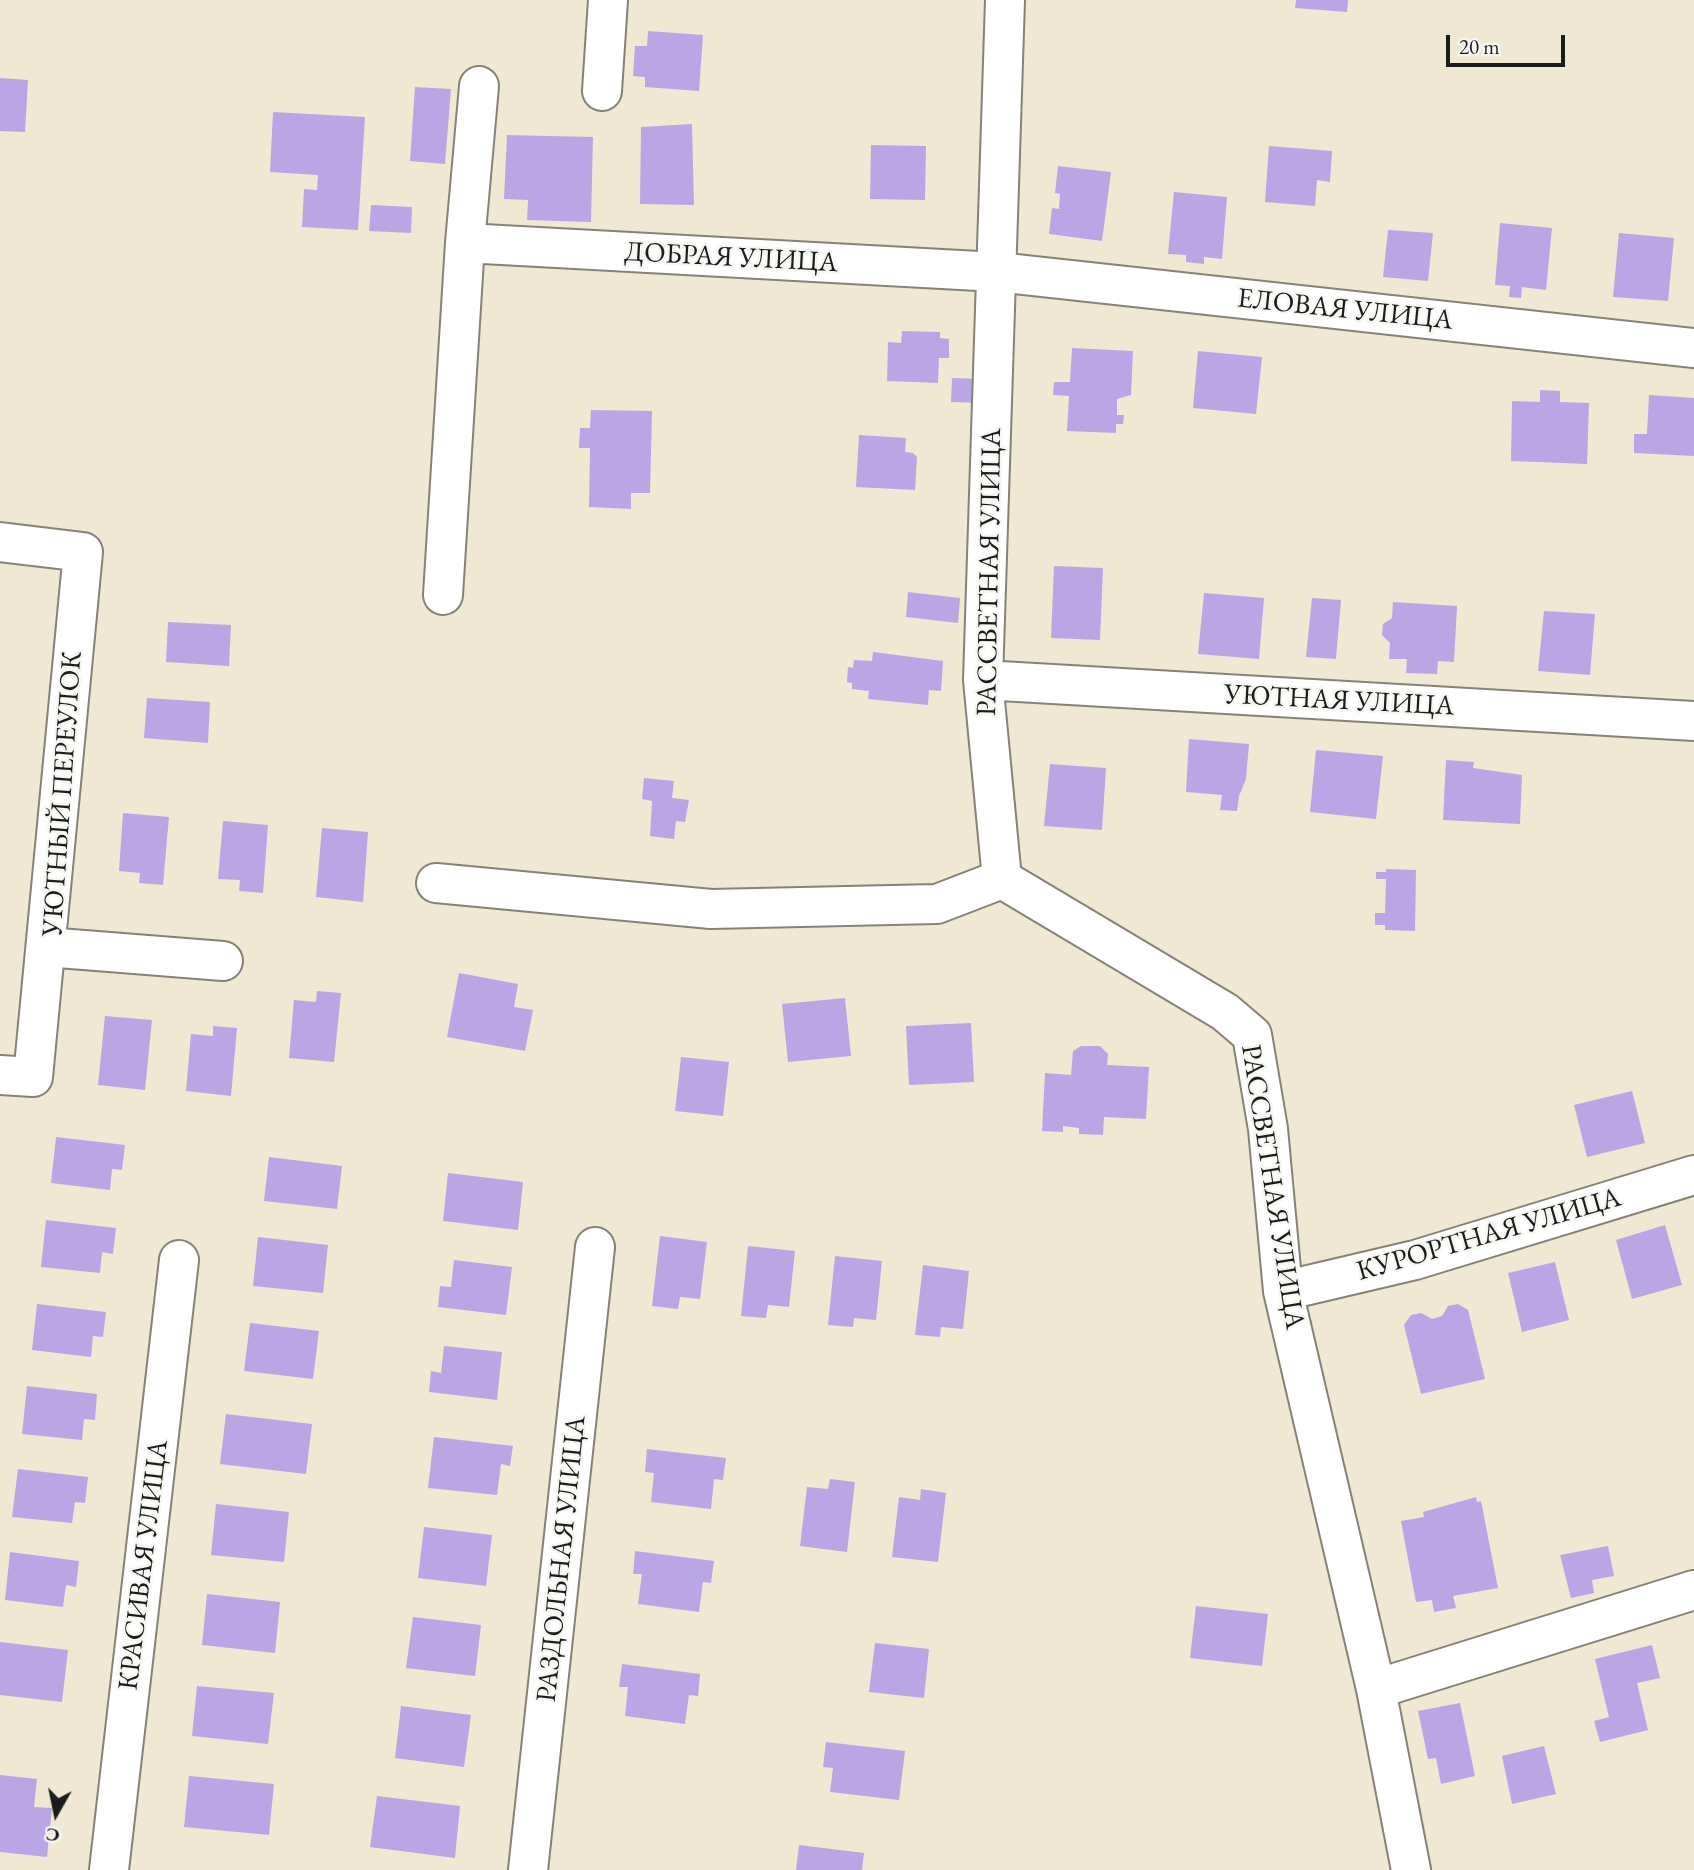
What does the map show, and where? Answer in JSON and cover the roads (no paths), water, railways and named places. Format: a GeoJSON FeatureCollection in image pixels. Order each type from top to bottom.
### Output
{"type":"FeatureCollection","features":[{"type":"Feature","properties":{"kind":"street"},"geometry":{"type":"LineString","coordinates":[[602,91],[608,0]]}},
{"type":"Feature","properties":{"kind":"street","name":"РАССВЕТНАЯ УЛИЦА"},"geometry":{"type":"LineString","coordinates":[[1005,0],[984,680],[1002,879],[1225,1012],[1252,1035],[1268,1129],[1283,1291],[1376,1689],[1411,1870]]}},
{"type":"Feature","properties":{"kind":"street"},"geometry":{"type":"LineString","coordinates":[[443,594],[465,243],[479,86]]}},
{"type":"Feature","properties":{"kind":"street","name":"ДОБРАЯ УЛИЦА"},"geometry":{"type":"LineString","coordinates":[[465,243],[997,272]]}},
{"type":"Feature","properties":{"kind":"street","name":"ЕЛОВАЯ УЛИЦА"},"geometry":{"type":"LineString","coordinates":[[997,272],[1694,348]]}},
{"type":"Feature","properties":{"kind":"street","name":"УЮТНЫЙ ПЕРЕУЛОК"},"geometry":{"type":"LineString","coordinates":[[0,542],[83,552],[46,947],[223,961]]}},
{"type":"Feature","properties":{"kind":"street","name":"УЮТНАЯ УЛИЦА"},"geometry":{"type":"LineString","coordinates":[[984,680],[1694,721]]}},
{"type":"Feature","properties":{"kind":"street"},"geometry":{"type":"LineString","coordinates":[[436,883],[710,909],[937,904],[1002,879]]}},
{"type":"Feature","properties":{"kind":"street"},"geometry":{"type":"LineString","coordinates":[[0,1075],[33,1077],[46,947]]}},
{"type":"Feature","properties":{"kind":"street","name":"КУРОРТНАЯ УЛИЦА"},"geometry":{"type":"LineString","coordinates":[[1283,1291],[1415,1260],[1694,1175]]}},
{"type":"Feature","properties":{"kind":"street","name":"РАЗДОЛЬНАЯ УЛИЦА"},"geometry":{"type":"LineString","coordinates":[[528,1870],[595,1247]]}},
{"type":"Feature","properties":{"kind":"street","name":"КРАСИВАЯ УЛИЦА"},"geometry":{"type":"LineString","coordinates":[[109,1870],[179,1260]]}},
{"type":"Feature","properties":{"kind":"street"},"geometry":{"type":"LineString","coordinates":[[1376,1689],[1694,1590]]}}]}
